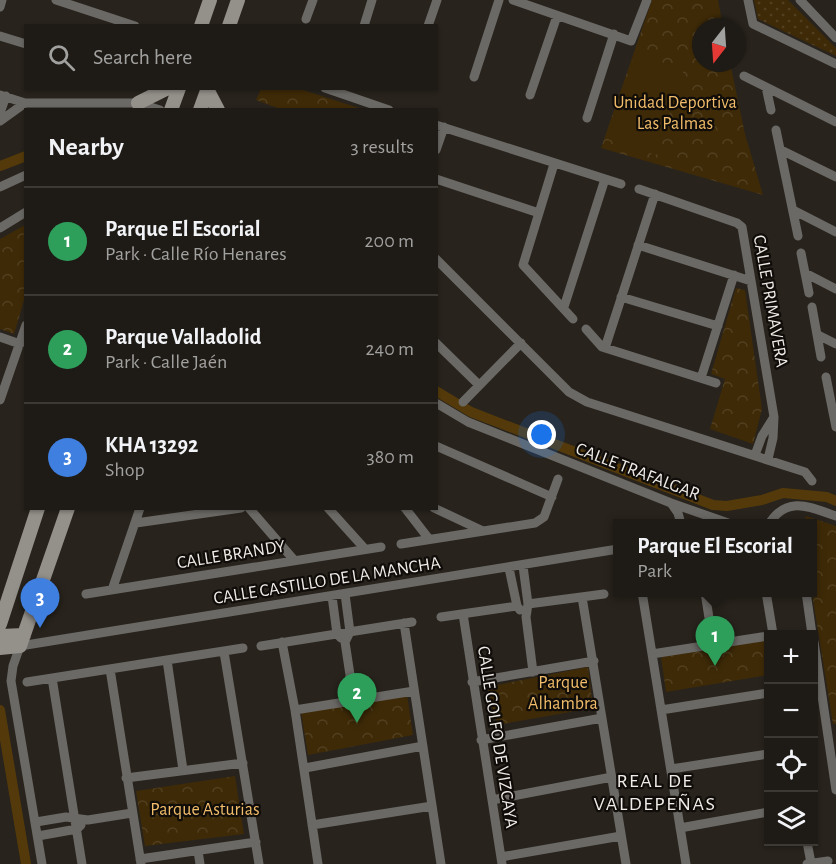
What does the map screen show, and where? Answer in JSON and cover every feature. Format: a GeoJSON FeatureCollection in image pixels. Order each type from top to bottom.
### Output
{"type":"FeatureCollection","features":[{"type":"Feature","properties":{"kind":"street"},"geometry":{"type":"LineString","coordinates":[[0,7],[2,0]]}},
{"type":"Feature","properties":{"kind":"street"},"geometry":{"type":"LineString","coordinates":[[56,0],[128,24]]}},
{"type":"Feature","properties":{"kind":"street"},"geometry":{"type":"LineString","coordinates":[[202,24],[210,0]]}},
{"type":"Feature","properties":{"kind":"street"},"geometry":{"type":"LineString","coordinates":[[230,24],[238,0]]}},
{"type":"Feature","properties":{"kind":"street"},"geometry":{"type":"LineString","coordinates":[[306,19],[313,0]]}},
{"type":"Feature","properties":{"kind":"street"},"geometry":{"type":"LineString","coordinates":[[365,24],[372,0]]}},
{"type":"Feature","properties":{"kind":"street"},"geometry":{"type":"LineString","coordinates":[[429,24],[437,0]]}},
{"type":"Feature","properties":{"kind":"street"},"geometry":{"type":"LineString","coordinates":[[474,77],[499,0]]}},
{"type":"Feature","properties":{"kind":"street"},"geometry":{"type":"LineString","coordinates":[[513,0],[631,41],[647,0]]}},
{"type":"Feature","properties":{"kind":"street"},"geometry":{"type":"LineString","coordinates":[[748,0],[753,24],[836,64]]}},
{"type":"Feature","properties":{"kind":"street"},"geometry":{"type":"LineString","coordinates":[[800,0],[836,38]]}},
{"type":"Feature","properties":{"kind":"street"},"geometry":{"type":"LineString","coordinates":[[530,95],[557,16]]}},
{"type":"Feature","properties":{"kind":"street"},"geometry":{"type":"LineString","coordinates":[[587,118],[614,34]]}},
{"type":"Feature","properties":{"kind":"street"},"geometry":{"type":"LineString","coordinates":[[0,36],[24,43]]}},
{"type":"Feature","properties":{"kind":"street"},"geometry":{"type":"LineString","coordinates":[[744,76],[836,122]]}},
{"type":"Feature","properties":{"kind":"street"},"geometry":{"type":"LineString","coordinates":[[766,87],[771,110]]}},
{"type":"Feature","properties":{"kind":"street"},"geometry":{"type":"LineString","coordinates":[[138,103],[164,90]]}},
{"type":"Feature","properties":{"kind":"street"},"geometry":{"type":"LineString","coordinates":[[172,108],[178,90]]}},
{"type":"Feature","properties":{"kind":"street"},"geometry":{"type":"LineString","coordinates":[[201,108],[207,90]]}},
{"type":"Feature","properties":{"kind":"street"},"geometry":{"type":"LineString","coordinates":[[208,90],[217,108]]}},
{"type":"Feature","properties":{"kind":"street"},"geometry":{"type":"LineString","coordinates":[[331,90],[383,108]]}},
{"type":"Feature","properties":{"kind":"street"},"geometry":{"type":"LineString","coordinates":[[0,113],[3,96],[25,103],[138,103],[154,108]]}},
{"type":"Feature","properties":{"kind":"street"},"geometry":{"type":"LineString","coordinates":[[0,121],[25,103]]}},
{"type":"Feature","properties":{"kind":"street"},"geometry":{"type":"LineString","coordinates":[[440,126],[621,184]]}},
{"type":"Feature","properties":{"kind":"street"},"geometry":{"type":"LineString","coordinates":[[776,130],[798,236]]}},
{"type":"Feature","properties":{"kind":"street"},"geometry":{"type":"LineString","coordinates":[[781,150],[836,177]]}},
{"type":"Feature","properties":{"kind":"street"},"geometry":{"type":"LineString","coordinates":[[554,164],[523,265],[573,319]]}},
{"type":"Feature","properties":{"kind":"street"},"geometry":{"type":"LineString","coordinates":[[0,187],[24,177]]}},
{"type":"Feature","properties":{"kind":"street"},"geometry":{"type":"LineString","coordinates":[[564,307],[605,179]]}},
{"type":"Feature","properties":{"kind":"street"},"geometry":{"type":"LineString","coordinates":[[438,180],[539,213]]}},
{"type":"Feature","properties":{"kind":"street","name":"CALLE PRIMAVERA"},"geometry":{"type":"LineString","coordinates":[[639,189],[737,223],[742,227],[774,417],[773,438],[768,459]]}},
{"type":"Feature","properties":{"kind":"street"},"geometry":{"type":"LineString","coordinates":[[605,348],[655,194]]}},
{"type":"Feature","properties":{"kind":"street"},"geometry":{"type":"LineString","coordinates":[[793,210],[836,232]]}},
{"type":"Feature","properties":{"kind":"street"},"geometry":{"type":"LineString","coordinates":[[0,228],[24,213]]}},
{"type":"Feature","properties":{"kind":"street"},"geometry":{"type":"LineString","coordinates":[[638,244],[752,280]]}},
{"type":"Feature","properties":{"kind":"street"},"geometry":{"type":"LineString","coordinates":[[801,253],[808,293]]}},
{"type":"Feature","properties":{"kind":"street"},"geometry":{"type":"LineString","coordinates":[[438,261],[569,392],[587,402],[805,472],[812,481]]}},
{"type":"Feature","properties":{"kind":"street"},"geometry":{"type":"LineString","coordinates":[[805,273],[836,289]]}},
{"type":"Feature","properties":{"kind":"street"},"geometry":{"type":"LineString","coordinates":[[701,378],[735,275]]}},
{"type":"Feature","properties":{"kind":"street"},"geometry":{"type":"LineString","coordinates":[[621,297],[718,326]]}},
{"type":"Feature","properties":{"kind":"street"},"geometry":{"type":"LineString","coordinates":[[812,308],[821,357]]}},
{"type":"Feature","properties":{"kind":"street"},"geometry":{"type":"LineString","coordinates":[[586,329],[605,348],[716,383]]}},
{"type":"Feature","properties":{"kind":"street"},"geometry":{"type":"LineString","coordinates":[[0,400],[24,331]]}},
{"type":"Feature","properties":{"kind":"street"},"geometry":{"type":"LineString","coordinates":[[818,335],[836,344]]}},
{"type":"Feature","properties":{"kind":"street"},"geometry":{"type":"LineString","coordinates":[[0,337],[20,344]]}},
{"type":"Feature","properties":{"kind":"street"},"geometry":{"type":"LineString","coordinates":[[463,402],[521,343]]}},
{"type":"Feature","properties":{"kind":"street"},"geometry":{"type":"LineString","coordinates":[[438,345],[479,385]]}},
{"type":"Feature","properties":{"kind":"street"},"geometry":{"type":"LineString","coordinates":[[826,377],[833,394],[836,427]]}},
{"type":"Feature","properties":{"kind":"street","name":"CALLE TRAFALGAR"},"geometry":{"type":"LineString","coordinates":[[438,404],[468,422],[671,503],[705,519]]}},
{"type":"Feature","properties":{"kind":"street"},"geometry":{"type":"LineString","coordinates":[[755,455],[762,436],[774,417]]}},
{"type":"Feature","properties":{"kind":"street"},"geometry":{"type":"LineString","coordinates":[[438,447],[552,497]]}},
{"type":"Feature","properties":{"kind":"street"},"geometry":{"type":"LineString","coordinates":[[402,544],[535,523],[544,517],[558,479]]}},
{"type":"Feature","properties":{"kind":"street"},"geometry":{"type":"LineString","coordinates":[[671,503],[680,519]]}},
{"type":"Feature","properties":{"kind":"street"},"geometry":{"type":"LineString","coordinates":[[773,519],[780,511],[789,506],[801,505],[836,516]]}},
{"type":"Feature","properties":{"kind":"street"},"geometry":{"type":"LineString","coordinates":[[0,624],[37,510]]}},
{"type":"Feature","properties":{"kind":"street"},"geometry":{"type":"LineString","coordinates":[[42,864],[11,681],[13,666],[67,510]]}},
{"type":"Feature","properties":{"kind":"street"},"geometry":{"type":"LineString","coordinates":[[112,590],[139,510]]}},
{"type":"Feature","properties":{"kind":"street"},"geometry":{"type":"LineString","coordinates":[[136,523],[227,510]]}},
{"type":"Feature","properties":{"kind":"street"},"geometry":{"type":"LineString","coordinates":[[251,510],[294,560]]}},
{"type":"Feature","properties":{"kind":"street"},"geometry":{"type":"LineString","coordinates":[[330,510],[365,549]]}},
{"type":"Feature","properties":{"kind":"street"},"geometry":{"type":"LineString","coordinates":[[407,510],[429,539]]}},
{"type":"Feature","properties":{"kind":"street"},"geometry":{"type":"LineString","coordinates":[[438,510],[483,531]]}},
{"type":"Feature","properties":{"kind":"street","name":"CALLE BRANDY"},"geometry":{"type":"LineString","coordinates":[[86,594],[381,547]]}},
{"type":"Feature","properties":{"kind":"street","name":"CALLE CASTILLO DE LA MANCHA"},"geometry":{"type":"LineString","coordinates":[[22,641],[41,641],[613,550]]}},
{"type":"Feature","properties":{"kind":"street"},"geometry":{"type":"LineString","coordinates":[[523,566],[528,604],[526,617],[533,672]]}},
{"type":"Feature","properties":{"kind":"street"},"geometry":{"type":"LineString","coordinates":[[509,568],[517,606],[526,617]]}},
{"type":"Feature","properties":{"kind":"street"},"geometry":{"type":"LineString","coordinates":[[345,594],[350,632],[345,642],[354,701]]}},
{"type":"Feature","properties":{"kind":"street"},"geometry":{"type":"LineString","coordinates":[[528,604],[604,594]]}},
{"type":"Feature","properties":{"kind":"street"},"geometry":{"type":"LineString","coordinates":[[332,596],[337,634],[345,642]]}},
{"type":"Feature","properties":{"kind":"street"},"geometry":{"type":"LineString","coordinates":[[582,597],[626,864]]}},
{"type":"Feature","properties":{"kind":"street"},"geometry":{"type":"LineString","coordinates":[[643,597],[686,864]]}},
{"type":"Feature","properties":{"kind":"street"},"geometry":{"type":"LineString","coordinates":[[706,597],[713,644]]}},
{"type":"Feature","properties":{"kind":"street"},"geometry":{"type":"LineString","coordinates":[[767,597],[772,630]]}},
{"type":"Feature","properties":{"kind":"street"},"geometry":{"type":"LineString","coordinates":[[807,597],[811,630]]}},
{"type":"Feature","properties":{"kind":"street"},"geometry":{"type":"LineString","coordinates":[[441,617],[517,606]]}},
{"type":"Feature","properties":{"kind":"street","name":"CALLE GOLFO DE VIZCAYA"},"geometry":{"type":"LineString","coordinates":[[463,614],[501,860]]}},
{"type":"Feature","properties":{"kind":"street"},"geometry":{"type":"LineString","coordinates":[[261,646],[408,622],[414,691],[441,864]]}},
{"type":"Feature","properties":{"kind":"street"},"geometry":{"type":"LineString","coordinates":[[0,636],[22,641]]}},
{"type":"Feature","properties":{"kind":"street"},"geometry":{"type":"LineString","coordinates":[[652,654],[764,637]]}},
{"type":"Feature","properties":{"kind":"street"},"geometry":{"type":"LineString","coordinates":[[0,648],[22,641]]}},
{"type":"Feature","properties":{"kind":"street"},"geometry":{"type":"LineString","coordinates":[[282,642],[296,710],[318,864]]}},
{"type":"Feature","properties":{"kind":"street"},"geometry":{"type":"LineString","coordinates":[[27,682],[243,648]]}},
{"type":"Feature","properties":{"kind":"street"},"geometry":{"type":"LineString","coordinates":[[224,651],[259,864]]}},
{"type":"Feature","properties":{"kind":"street"},"geometry":{"type":"LineString","coordinates":[[167,660],[183,770]]}},
{"type":"Feature","properties":{"kind":"street"},"geometry":{"type":"LineString","coordinates":[[472,682],[594,661]]}},
{"type":"Feature","properties":{"kind":"street"},"geometry":{"type":"LineString","coordinates":[[110,669],[141,862],[256,842]]}},
{"type":"Feature","properties":{"kind":"street"},"geometry":{"type":"LineString","coordinates":[[818,674],[836,790]]}},
{"type":"Feature","properties":{"kind":"street"},"geometry":{"type":"LineString","coordinates":[[52,678],[82,864]]}},
{"type":"Feature","properties":{"kind":"street"},"geometry":{"type":"LineString","coordinates":[[296,710],[414,691]]}},
{"type":"Feature","properties":{"kind":"street"},"geometry":{"type":"LineString","coordinates":[[661,710],[764,694]]}},
{"type":"Feature","properties":{"kind":"street"},"geometry":{"type":"LineString","coordinates":[[481,740],[602,718]]}},
{"type":"Feature","properties":{"kind":"street"},"geometry":{"type":"LineString","coordinates":[[305,768],[423,747]]}},
{"type":"Feature","properties":{"kind":"street"},"geometry":{"type":"LineString","coordinates":[[671,769],[764,755]]}},
{"type":"Feature","properties":{"kind":"street"},"geometry":{"type":"LineString","coordinates":[[126,778],[243,763]]}},
{"type":"Feature","properties":{"kind":"street"},"geometry":{"type":"LineString","coordinates":[[492,800],[612,777]]}},
{"type":"Feature","properties":{"kind":"street"},"geometry":{"type":"LineString","coordinates":[[312,825],[432,807]]}},
{"type":"Feature","properties":{"kind":"street"},"geometry":{"type":"LineString","coordinates":[[36,822],[74,817],[88,820],[132,813]]}},
{"type":"Feature","properties":{"kind":"street"},"geometry":{"type":"LineString","coordinates":[[680,828],[764,813]]}},
{"type":"Feature","properties":{"kind":"street"},"geometry":{"type":"LineString","coordinates":[[38,836],[77,829],[88,820]]}},
{"type":"Feature","properties":{"kind":"street"},"geometry":{"type":"LineString","coordinates":[[501,860],[621,836]]}},
{"type":"Feature","properties":{"kind":"street"},"geometry":{"type":"LineString","coordinates":[[807,846],[809,864],[828,861]]}},
{"type":"Feature","properties":{"kind":"street"},"geometry":{"type":"LineString","coordinates":[[198,851],[201,864]]}},
{"type":"Feature","properties":{"kind":"green space","name":"Unidad Deportiva Las Palmas"},"geometry":{"type":"Polygon","coordinates":[[[652,0],[718,0],[721,18],[692,18],[692,72],[732,72],[745,134],[763,195],[601,148],[652,0]]]}},
{"type":"Feature","properties":{"kind":"green space"},"geometry":{"type":"Polygon","coordinates":[[[754,0],[788,0],[836,48],[836,56],[758,19],[754,0]]]}},
{"type":"Feature","properties":{"kind":"green space"},"geometry":{"type":"Polygon","coordinates":[[[635,54],[684,69],[656,155],[608,139],[635,54]]]}},
{"type":"Feature","properties":{"kind":"green space"},"geometry":{"type":"Polygon","coordinates":[[[261,90],[303,90],[359,108],[277,108],[256,100],[261,90]]]}},
{"type":"Feature","properties":{"kind":"green space"},"geometry":{"type":"Polygon","coordinates":[[[24,226],[24,300],[14,334],[0,329],[0,239],[24,226]]]}},
{"type":"Feature","properties":{"kind":"green space"},"geometry":{"type":"Polygon","coordinates":[[[736,288],[745,290],[762,409],[753,444],[710,429],[725,379],[711,374],[736,288]]]}},
{"type":"Feature","properties":{"kind":"green space"},"geometry":{"type":"Polygon","coordinates":[[[817,520],[836,526],[836,724],[833,724],[813,597],[817,597],[817,520]]]}},
{"type":"Feature","properties":{"kind":"green space"},"geometry":{"type":"Polygon","coordinates":[[[764,641],[764,676],[666,692],[661,657],[764,641]]]}},
{"type":"Feature","properties":{"kind":"green space","name":"Parque Alhambra"},"geometry":{"type":"Polygon","coordinates":[[[588,667],[593,708],[497,725],[487,687],[588,667]]]}},
{"type":"Feature","properties":{"kind":"green space"},"geometry":{"type":"Polygon","coordinates":[[[407,695],[413,735],[308,755],[301,712],[407,695]]]}},
{"type":"Feature","properties":{"kind":"green space","name":"Parque Asturias"},"geometry":{"type":"Polygon","coordinates":[[[235,776],[244,834],[145,846],[136,791],[235,776]]]}},
{"type":"Feature","properties":{"kind":"waterway"},"geometry":{"type":"LineString","coordinates":[[0,166],[24,157]]}},
{"type":"Feature","properties":{"kind":"waterway"},"geometry":{"type":"LineString","coordinates":[[438,392],[471,412],[713,505],[727,506],[762,500],[783,493],[827,497],[836,501]]}},
{"type":"Feature","properties":{"kind":"waterway"},"geometry":{"type":"LineString","coordinates":[[0,710],[26,864]]}},
{"type":"Feature","properties":{"kind":"place","name":"KHA 13292"},"geometry":{"type":"Point","coordinates":[40,628]}},
{"type":"Feature","properties":{"kind":"place","name":"Parque El Escorial"},"geometry":{"type":"Point","coordinates":[715,666]}},
{"type":"Feature","properties":{"kind":"place","name":"Parque Valladolid"},"geometry":{"type":"Point","coordinates":[357,723]}},
{"type":"Feature","properties":{"kind":"district","name":"REAL DE VALDEPEÑAS"},"geometry":{"type":"Point","coordinates":[655,792]}}]}
